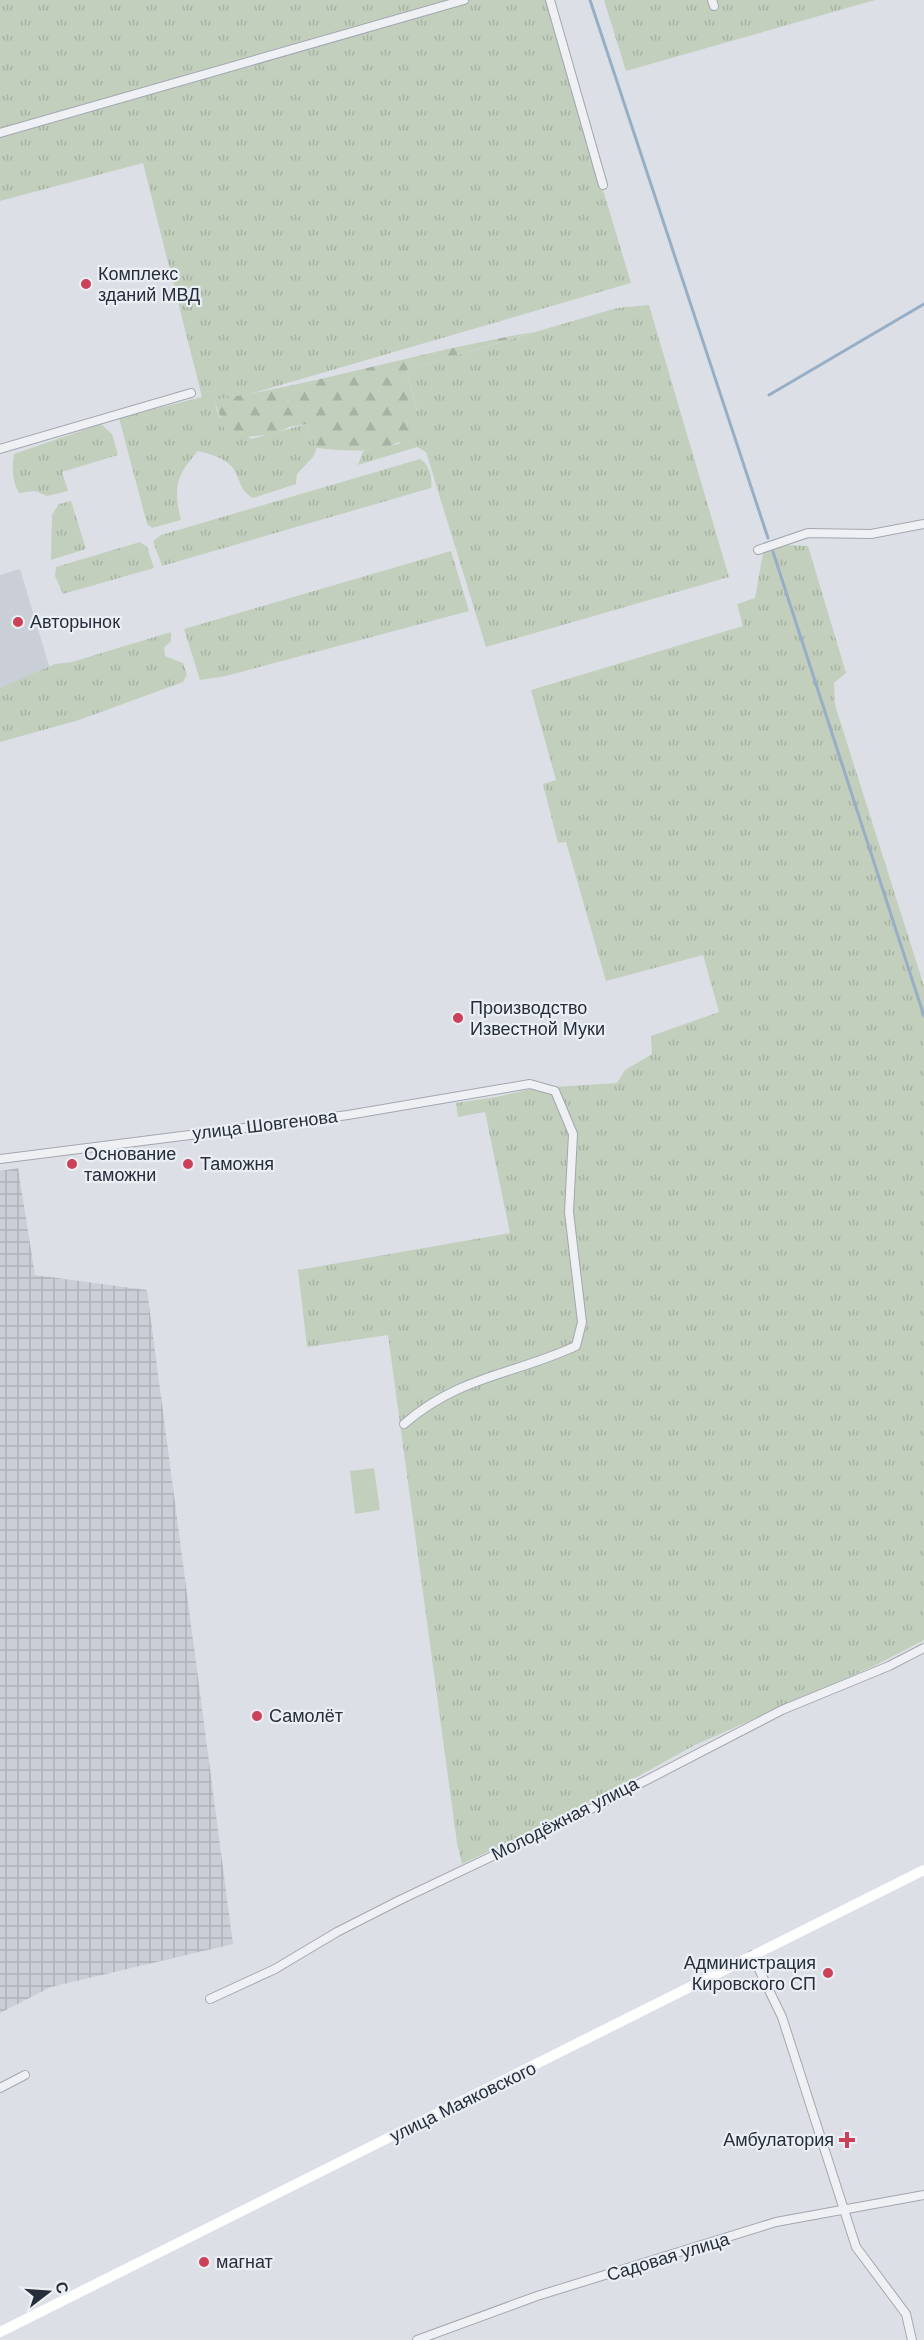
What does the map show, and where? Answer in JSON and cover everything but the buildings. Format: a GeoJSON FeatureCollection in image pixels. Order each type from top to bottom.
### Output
{"type":"FeatureCollection","features":[{"type":"Feature","properties":{"kind":"street"},"geometry":{"type":"LineString","coordinates":[[0,133],[464,0]]}},
{"type":"Feature","properties":{"kind":"street"},"geometry":{"type":"LineString","coordinates":[[550,0],[603,185]]}},
{"type":"Feature","properties":{"kind":"street"},"geometry":{"type":"LineString","coordinates":[[0,449],[191,393]]}},
{"type":"Feature","properties":{"kind":"street"},"geometry":{"type":"LineString","coordinates":[[758,550],[808,533],[871,534],[924,524]]}},
{"type":"Feature","properties":{"kind":"street","name":"улица Шовгенова"},"geometry":{"type":"LineString","coordinates":[[0,1159],[348,1115],[530,1084],[555,1091],[573,1134],[569,1212],[582,1322],[576,1346],[531,1365],[503,1370],[468,1383],[422,1409],[404,1425]]}},
{"type":"Feature","properties":{"kind":"street","name":"Молодёжная улица"},"geometry":{"type":"LineString","coordinates":[[210,1999],[275,1969],[337,1932],[400,1900],[583,1813],[782,1710],[889,1666],[924,1648]]}},
{"type":"Feature","properties":{"kind":"street","name":"улица Маяковского"},"geometry":{"type":"LineString","coordinates":[[0,2332],[924,1870]]}},
{"type":"Feature","properties":{"kind":"street"},"geometry":{"type":"LineString","coordinates":[[752,1955],[782,2017],[856,2247],[906,2314],[912,2340]]}},
{"type":"Feature","properties":{"kind":"street"},"geometry":{"type":"LineString","coordinates":[[0,2088],[26,2075]]}},
{"type":"Feature","properties":{"kind":"street","name":"Садовая улица"},"geometry":{"type":"LineString","coordinates":[[417,2340],[537,2296],[776,2222],[924,2195]]}},
{"type":"Feature","properties":{"kind":"shaded area","name":"Авторынок"},"geometry":{"type":"Polygon","coordinates":[[[20,569],[50,669],[0,688],[0,575],[20,569]]]}},
{"type":"Feature","properties":{"kind":"shaded area"},"geometry":{"type":"Polygon","coordinates":[[[18,1168],[35,1275],[147,1290],[233,1944],[51,1987],[0,2013],[0,1171],[18,1168]]]}},
{"type":"Feature","properties":{"kind":"green space"},"geometry":{"type":"Polygon","coordinates":[[[0,0],[546,0],[631,283],[215,404],[219,417],[251,439],[307,424],[317,448],[313,457],[297,474],[296,484],[253,498],[245,492],[235,471],[225,461],[198,451],[178,482],[177,499],[181,520],[152,528],[147,524],[119,418],[202,397],[143,163],[0,201],[0,0]]]}},
{"type":"Feature","properties":{"kind":"green space"},"geometry":{"type":"Polygon","coordinates":[[[604,0],[875,0],[626,71],[604,0]]]}},
{"type":"Feature","properties":{"kind":"green space"},"geometry":{"type":"Polygon","coordinates":[[[649,305],[729,577],[486,647],[426,452],[417,447],[358,465],[363,451],[399,444],[408,424],[406,414],[417,410],[406,370],[617,308],[649,305]]]}},
{"type":"Feature","properties":{"kind":"green space"},"geometry":{"type":"Polygon","coordinates":[[[534,332],[406,370],[417,411],[407,415],[409,436],[377,449],[352,451],[317,448],[307,424],[289,427],[275,434],[228,439],[214,400],[294,385],[534,332]]]}},
{"type":"Feature","properties":{"kind":"green space"},"geometry":{"type":"Polygon","coordinates":[[[101,424],[112,434],[118,455],[62,472],[68,491],[47,496],[35,491],[19,493],[13,474],[14,454],[101,424]]]}},
{"type":"Feature","properties":{"kind":"green space"},"geometry":{"type":"Polygon","coordinates":[[[420,459],[430,472],[431,488],[162,566],[153,541],[161,535],[420,459]]]}},
{"type":"Feature","properties":{"kind":"green space"},"geometry":{"type":"Polygon","coordinates":[[[71,501],[86,549],[51,560],[52,515],[59,504],[71,501]]]}},
{"type":"Feature","properties":{"kind":"green space"},"geometry":{"type":"Polygon","coordinates":[[[140,542],[147,547],[154,568],[63,594],[55,576],[56,567],[140,542]]]}},
{"type":"Feature","properties":{"kind":"green space"},"geometry":{"type":"Polygon","coordinates":[[[785,545],[808,546],[846,673],[834,683],[835,705],[924,986],[924,1640],[874,1666],[695,1745],[582,1807],[462,1864],[457,1843],[388,1335],[307,1347],[298,1270],[510,1233],[485,1112],[458,1117],[456,1103],[536,1088],[617,1083],[625,1070],[652,1054],[651,1036],[719,1012],[703,955],[606,981],[566,842],[558,843],[543,784],[556,780],[531,690],[743,626],[737,604],[755,598],[763,553],[785,545]]]}},
{"type":"Feature","properties":{"kind":"green space"},"geometry":{"type":"Polygon","coordinates":[[[451,551],[469,611],[226,676],[200,680],[184,629],[451,551]]]}},
{"type":"Feature","properties":{"kind":"green space"},"geometry":{"type":"Polygon","coordinates":[[[171,632],[171,641],[164,648],[165,656],[183,663],[187,675],[183,682],[79,720],[0,742],[0,688],[55,664],[72,662],[171,632]]]}},
{"type":"Feature","properties":{"kind":"green space"},"geometry":{"type":"Polygon","coordinates":[[[374,1468],[380,1510],[355,1514],[350,1471],[374,1468]]]}},
{"type":"Feature","properties":{"kind":"waterway"},"geometry":{"type":"LineString","coordinates":[[590,0],[768,538]]}},
{"type":"Feature","properties":{"kind":"waterway"},"geometry":{"type":"LineString","coordinates":[[769,395],[924,304]]}},
{"type":"Feature","properties":{"kind":"waterway"},"geometry":{"type":"LineString","coordinates":[[773,552],[924,1016]]}},
{"type":"Feature","properties":{"kind":"place","name":"Комплекс зданий МВД"},"geometry":{"type":"Point","coordinates":[86,284]}},
{"type":"Feature","properties":{"kind":"place","name":"Авторынок"},"geometry":{"type":"Point","coordinates":[18,622]}},
{"type":"Feature","properties":{"kind":"place","name":"Производство Известной Муки"},"geometry":{"type":"Point","coordinates":[458,1018]}},
{"type":"Feature","properties":{"kind":"place","name":"Основание таможни"},"geometry":{"type":"Point","coordinates":[72,1164]}},
{"type":"Feature","properties":{"kind":"place","name":"Таможня"},"geometry":{"type":"Point","coordinates":[188,1164]}},
{"type":"Feature","properties":{"kind":"place","name":"Самолёт"},"geometry":{"type":"Point","coordinates":[257,1716]}},
{"type":"Feature","properties":{"kind":"place","name":"Администрация Кировского СП"},"geometry":{"type":"Point","coordinates":[828,1973]}},
{"type":"Feature","properties":{"kind":"place","name":"Амбулатория"},"geometry":{"type":"Point","coordinates":[847,2140]}},
{"type":"Feature","properties":{"kind":"place","name":"магнат"},"geometry":{"type":"Point","coordinates":[204,2262]}}]}
